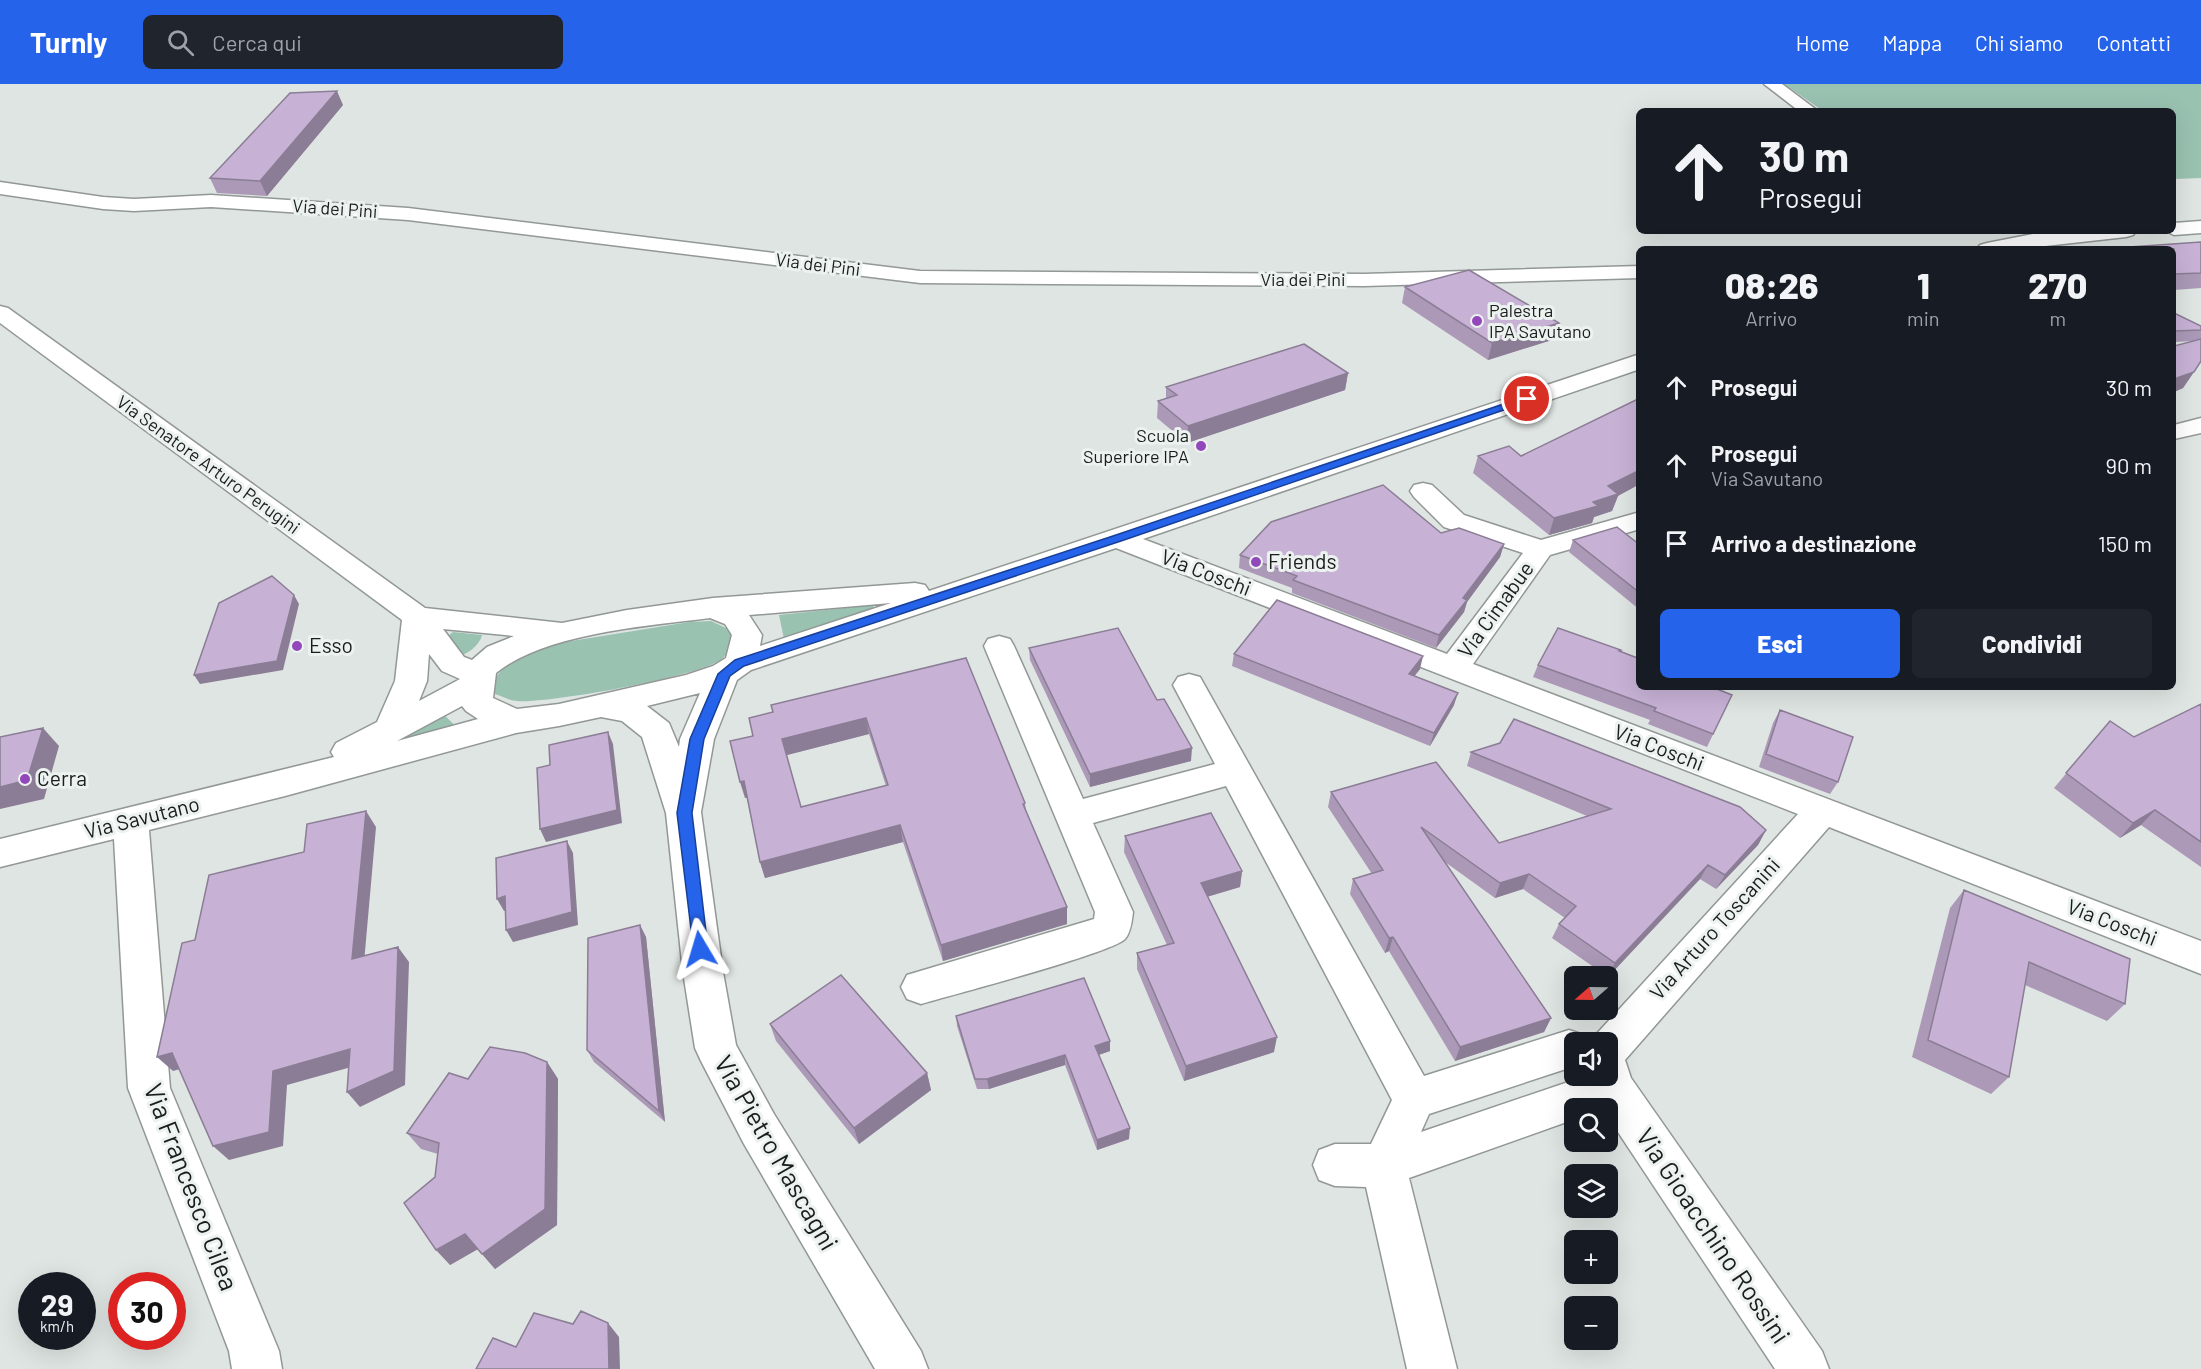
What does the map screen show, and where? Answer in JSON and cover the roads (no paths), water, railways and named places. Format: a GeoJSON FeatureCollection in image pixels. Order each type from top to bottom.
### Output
{"type":"FeatureCollection","features":[{"type":"Feature","properties":{"kind":"street"},"geometry":{"type":"LineString","coordinates":[[1772,84],[1806,108]]}},
{"type":"Feature","properties":{"kind":"street","name":"Via dei Pini"},"geometry":{"type":"LineString","coordinates":[[0,188],[103,203],[134,205],[211,201],[408,214],[920,277],[1364,280],[1636,272]]}},
{"type":"Feature","properties":{"kind":"street"},"geometry":{"type":"LineString","coordinates":[[2176,228],[2201,227]]}},
{"type":"Feature","properties":{"kind":"street"},"geometry":{"type":"LineString","coordinates":[[1996,246],[2025,236],[2065,234]]}},
{"type":"Feature","properties":{"kind":"street","name":"Via Senatore Arturo Perugini"},"geometry":{"type":"LineString","coordinates":[[0,313],[417,617]]}},
{"type":"Feature","properties":{"kind":"street"},"geometry":{"type":"LineString","coordinates":[[285,783],[516,721],[603,706],[690,685],[732,668],[1636,362]]}},
{"type":"Feature","properties":{"kind":"street"},"geometry":{"type":"LineString","coordinates":[[2184,429],[2201,442]]}},
{"type":"Feature","properties":{"kind":"street"},"geometry":{"type":"LineString","coordinates":[[1423,491],[1454,521],[1540,549]]}},
{"type":"Feature","properties":{"kind":"street","name":"Via Cimabue"},"geometry":{"type":"LineString","coordinates":[[1454,667],[1540,549],[1636,521]]}},
{"type":"Feature","properties":{"kind":"street","name":"Via Coschi"},"geometry":{"type":"LineString","coordinates":[[1117,539],[1454,667],[2201,958]]}},
{"type":"Feature","properties":{"kind":"street"},"geometry":{"type":"LineString","coordinates":[[516,721],[494,714],[477,703],[478,680],[483,667],[501,653],[533,640],[571,631],[712,608],[970,587]]}},
{"type":"Feature","properties":{"kind":"street"},"geometry":{"type":"LineString","coordinates":[[684,813],[697,739],[747,635],[736,617],[712,608]]}},
{"type":"Feature","properties":{"kind":"street"},"geometry":{"type":"LineString","coordinates":[[417,617],[571,631]]}},
{"type":"Feature","properties":{"kind":"street"},"geometry":{"type":"LineString","coordinates":[[417,617],[453,664],[478,680]]}},
{"type":"Feature","properties":{"kind":"street"},"geometry":{"type":"LineString","coordinates":[[390,730],[411,681],[417,617]]}},
{"type":"Feature","properties":{"kind":"street"},"geometry":{"type":"LineString","coordinates":[[921,987],[1096,936],[1111,928],[1114,912],[999,646]]}},
{"type":"Feature","properties":{"kind":"street"},"geometry":{"type":"LineString","coordinates":[[285,783],[390,730],[478,680]]}},
{"type":"Feature","properties":{"kind":"street"},"geometry":{"type":"LineString","coordinates":[[1189,685],[1414,1099]]}},
{"type":"Feature","properties":{"kind":"street"},"geometry":{"type":"LineString","coordinates":[[603,706],[631,711],[657,731],[684,813]]}},
{"type":"Feature","properties":{"kind":"street"},"geometry":{"type":"LineString","coordinates":[[1072,815],[1236,771]]}},
{"type":"Feature","properties":{"kind":"street","name":"Via Savutano"},"geometry":{"type":"LineString","coordinates":[[0,853],[285,783]]}},
{"type":"Feature","properties":{"kind":"street","name":"Via Arturo Toscanini"},"geometry":{"type":"LineString","coordinates":[[1618,1057],[1823,810]]}},
{"type":"Feature","properties":{"kind":"street","name":"Via Pietro Mascagni"},"geometry":{"type":"LineString","coordinates":[[684,813],[703,972],[716,1048],[759,1129],[903,1369]]}},
{"type":"Feature","properties":{"kind":"street","name":"Via Francesco Cilea"},"geometry":{"type":"LineString","coordinates":[[131,821],[149,1088],[254,1351],[257,1369]]}},
{"type":"Feature","properties":{"kind":"street"},"geometry":{"type":"LineString","coordinates":[[1432,1369],[1384,1166],[1414,1099],[1564,1051]]}},
{"type":"Feature","properties":{"kind":"street","name":"Via Gioacchino Rossini"},"geometry":{"type":"LineString","coordinates":[[1618,1082],[1804,1369]]}},
{"type":"Feature","properties":{"kind":"street"},"geometry":{"type":"LineString","coordinates":[[1335,1165],[1384,1166],[1568,1086]]}},
{"type":"Feature","properties":{"kind":"place","name":"Palestra IPA Savutano"},"geometry":{"type":"Point","coordinates":[1477,321]}},
{"type":"Feature","properties":{"kind":"place","name":"Scuola Superiore IPA"},"geometry":{"type":"Point","coordinates":[1201,446]}},
{"type":"Feature","properties":{"kind":"place","name":"Friends"},"geometry":{"type":"Point","coordinates":[1256,562]}},
{"type":"Feature","properties":{"kind":"place","name":"Esso"},"geometry":{"type":"Point","coordinates":[297,646]}},
{"type":"Feature","properties":{"kind":"place","name":"Cerra"},"geometry":{"type":"Point","coordinates":[25,779]}}]}
